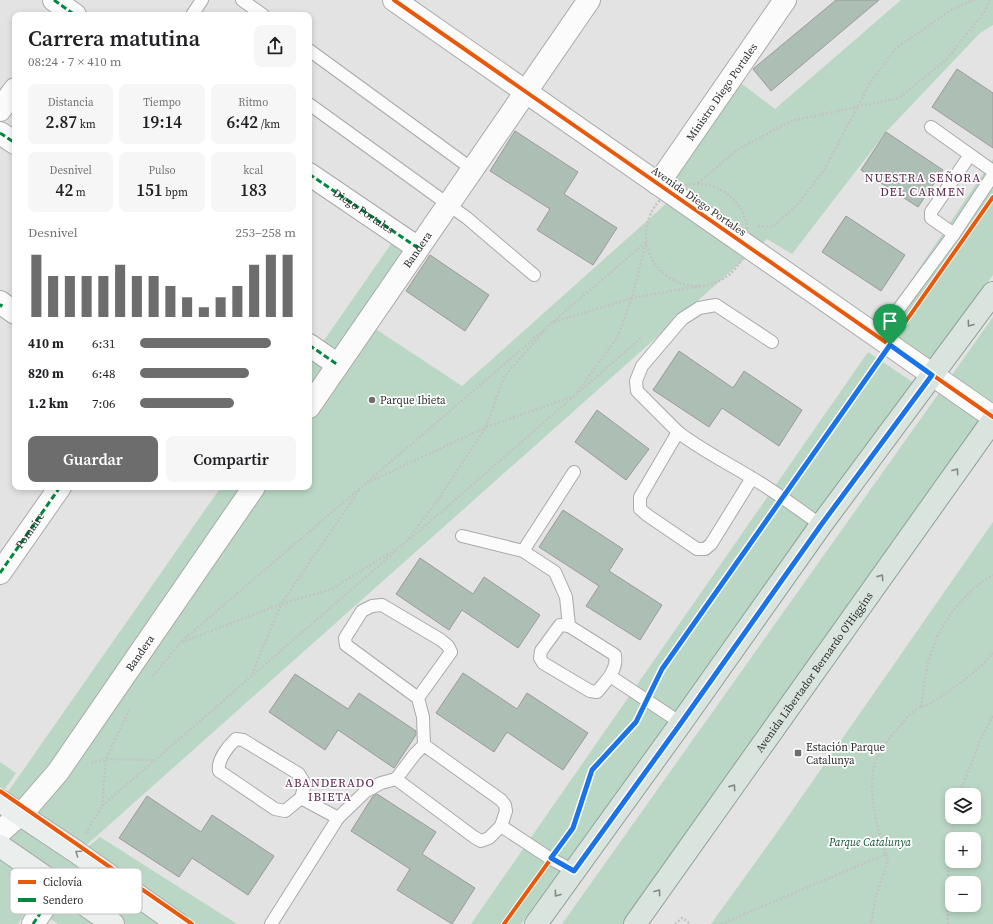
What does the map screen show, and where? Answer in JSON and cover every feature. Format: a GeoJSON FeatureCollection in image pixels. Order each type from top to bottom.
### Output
{"type":"FeatureCollection","features":[{"type":"Feature","properties":{"kind":"main road"},"geometry":{"type":"LineString","coordinates":[[536,924],[821,525],[993,293]]}},
{"type":"Feature","properties":{"kind":"main road","name":"Avenida Libertador Bernardo O'Higgins"},"geometry":{"type":"LineString","coordinates":[[635,924],[993,419]]}},
{"type":"Feature","properties":{"kind":"main road"},"geometry":{"type":"LineString","coordinates":[[0,801],[98,868]]}},
{"type":"Feature","properties":{"kind":"main road"},"geometry":{"type":"LineString","coordinates":[[0,846],[31,868]]}},
{"type":"Feature","properties":{"kind":"main road"},"geometry":{"type":"LineString","coordinates":[[142,899],[178,924]]}},
{"type":"Feature","properties":{"kind":"main road"},"geometry":{"type":"LineString","coordinates":[[99,914],[114,924]]}},
{"type":"Feature","properties":{"kind":"street","name":"Avenida Diego Portales"},"geometry":{"type":"LineString","coordinates":[[394,0],[878,337],[993,419]]}},
{"type":"Feature","properties":{"kind":"street","name":"Bandera"},"geometry":{"type":"LineString","coordinates":[[312,403],[589,0]]}},
{"type":"Feature","properties":{"kind":"street","name":"Ministro Diego Portales"},"geometry":{"type":"LineString","coordinates":[[658,184],[785,0]]}},
{"type":"Feature","properties":{"kind":"street"},"geometry":{"type":"LineString","coordinates":[[0,110],[12,93]]}},
{"type":"Feature","properties":{"kind":"street"},"geometry":{"type":"LineString","coordinates":[[0,133],[12,141]]}},
{"type":"Feature","properties":{"kind":"street","name":"Diego Portales"},"geometry":{"type":"LineString","coordinates":[[312,176],[418,248]]}},
{"type":"Feature","properties":{"kind":"street"},"geometry":{"type":"LineString","coordinates":[[312,347],[338,365]]}},
{"type":"Feature","properties":{"kind":"street","name":"Pomaire"},"geometry":{"type":"LineString","coordinates":[[0,573],[58,490]]}},
{"type":"Feature","properties":{"kind":"street","name":"Bandera"},"geometry":{"type":"LineString","coordinates":[[0,832],[20,814],[58,772],[252,490]]}},
{"type":"Feature","properties":{"kind":"street"},"geometry":{"type":"LineString","coordinates":[[33,924],[40,914]]}},
{"type":"Feature","properties":{"kind":"lane"},"geometry":{"type":"LineString","coordinates":[[194,12],[202,0]]}},
{"type":"Feature","properties":{"kind":"lane"},"geometry":{"type":"LineString","coordinates":[[242,0],[259,12]]}},
{"type":"Feature","properties":{"kind":"lane"},"geometry":{"type":"LineString","coordinates":[[312,52],[472,169]]}},
{"type":"Feature","properties":{"kind":"lane"},"geometry":{"type":"LineString","coordinates":[[312,106],[449,204],[534,276]]}},
{"type":"Feature","properties":{"kind":"lane"},"geometry":{"type":"LineString","coordinates":[[931,127],[993,171]]}},
{"type":"Feature","properties":{"kind":"lane"},"geometry":{"type":"LineString","coordinates":[[954,234],[931,218],[931,212],[970,155]]}},
{"type":"Feature","properties":{"kind":"lane"},"geometry":{"type":"LineString","coordinates":[[878,337],[954,234],[993,175]]}},
{"type":"Feature","properties":{"kind":"lane"},"geometry":{"type":"LineString","coordinates":[[772,342],[716,305],[699,308],[682,319],[642,366],[636,381],[637,392],[678,432],[693,443],[783,497],[821,525]]}},
{"type":"Feature","properties":{"kind":"lane"},"geometry":{"type":"LineString","coordinates":[[678,432],[640,497],[640,509],[697,549],[705,549],[711,544],[752,478]]}},
{"type":"Feature","properties":{"kind":"lane"},"geometry":{"type":"LineString","coordinates":[[522,550],[574,472]]}},
{"type":"Feature","properties":{"kind":"lane"},"geometry":{"type":"LineString","coordinates":[[462,536],[522,550],[555,572],[566,597],[569,626]]}},
{"type":"Feature","properties":{"kind":"lane"},"geometry":{"type":"LineString","coordinates":[[271,924],[338,818],[365,792],[380,784],[396,779],[415,754],[424,745],[423,717],[418,698],[346,645],[345,638],[362,611],[372,606],[382,605],[441,640],[448,646],[451,652],[418,698]]}},
{"type":"Feature","properties":{"kind":"lane"},"geometry":{"type":"LineString","coordinates":[[560,625],[569,626],[615,655],[616,662],[610,676],[597,692],[590,691],[543,663],[540,658],[541,651],[560,625]]}},
{"type":"Feature","properties":{"kind":"lane"},"geometry":{"type":"LineString","coordinates":[[610,676],[681,723]]}},
{"type":"Feature","properties":{"kind":"lane"},"geometry":{"type":"LineString","coordinates":[[236,739],[243,740],[299,774],[305,784],[302,798],[285,811],[275,808],[219,771],[218,766],[230,744],[236,739]]}},
{"type":"Feature","properties":{"kind":"lane"},"geometry":{"type":"LineString","coordinates":[[396,779],[481,841],[489,838],[501,826],[506,811],[505,805],[424,745]]}},
{"type":"Feature","properties":{"kind":"lane"},"geometry":{"type":"LineString","coordinates":[[302,798],[338,818]]}},
{"type":"Feature","properties":{"kind":"lane"},"geometry":{"type":"LineString","coordinates":[[501,826],[574,871]]}},
{"type":"Feature","properties":{"kind":"path"},"geometry":{"type":"LineString","coordinates":[[747,225],[773,227],[797,205],[824,170],[870,83],[896,48],[951,10],[974,0]]}},
{"type":"Feature","properties":{"kind":"path"},"geometry":{"type":"LineString","coordinates":[[698,183],[737,150],[791,121],[899,98],[947,59],[985,11],[990,0]]}},
{"type":"Feature","properties":{"kind":"path"},"geometry":{"type":"LineString","coordinates":[[163,657],[180,642],[646,242],[632,298],[616,338],[574,397],[486,428],[363,485],[282,604],[252,676]]}},
{"type":"Feature","properties":{"kind":"path"},"geometry":{"type":"LineString","coordinates":[[148,682],[180,642],[282,604],[332,589],[404,543],[437,501],[486,428],[504,377],[552,323],[632,298],[701,286],[696,291]]}},
{"type":"Feature","properties":{"kind":"path"},"geometry":{"type":"LineString","coordinates":[[75,852],[102,806],[643,336]]}},
{"type":"Feature","properties":{"kind":"path"},"geometry":{"type":"LineString","coordinates":[[920,707],[933,647],[943,626],[964,598],[993,575]]}},
{"type":"Feature","properties":{"kind":"path"},"geometry":{"type":"LineString","coordinates":[[871,924],[875,901],[888,858],[876,821],[873,802],[873,773],[877,759],[884,746],[908,716],[916,709],[930,704],[969,676],[993,653]]}},
{"type":"Feature","properties":{"kind":"path"},"geometry":{"type":"LineString","coordinates":[[102,806],[106,759],[131,705]]}},
{"type":"Feature","properties":{"kind":"path"},"geometry":{"type":"LineString","coordinates":[[962,788],[980,741],[993,715]]}},
{"type":"Feature","properties":{"kind":"path"},"geometry":{"type":"LineString","coordinates":[[58,772],[106,759],[154,760]]}},
{"type":"Feature","properties":{"kind":"path"},"geometry":{"type":"LineString","coordinates":[[948,924],[947,882],[953,824]]}},
{"type":"Feature","properties":{"kind":"path"},"geometry":{"type":"LineString","coordinates":[[721,924],[886,854]]}},
{"type":"Feature","properties":{"kind":"path"},"geometry":{"type":"LineString","coordinates":[[675,924],[682,918],[691,924]]}},
{"type":"Feature","properties":{"kind":"green space","name":"Parque Ibieta"},"geometry":{"type":"Polygon","coordinates":[[[901,0],[993,0],[993,25],[980,33],[886,132],[792,254],[767,239],[82,849],[5,796],[219,490],[312,490],[312,358],[391,244],[406,251],[359,318],[462,386],[686,186],[665,171],[729,74],[775,109],[901,0]]]}},
{"type":"Feature","properties":{"kind":"green space"},"geometry":{"type":"Polygon","coordinates":[[[993,159],[993,275],[932,361],[881,325],[993,159]]]}},
{"type":"Feature","properties":{"kind":"green space"},"geometry":{"type":"Polygon","coordinates":[[[993,317],[993,401],[623,924],[562,924],[993,317]]]}},
{"type":"Feature","properties":{"kind":"green space"},"geometry":{"type":"Polygon","coordinates":[[[868,352],[914,383],[521,924],[471,924],[868,352]]]}},
{"type":"Feature","properties":{"kind":"green space","name":"Parque Catalunya"},"geometry":{"type":"Polygon","coordinates":[[[993,522],[993,924],[711,924],[778,831],[993,522]]]}},
{"type":"Feature","properties":{"kind":"green space"},"geometry":{"type":"Polygon","coordinates":[[[0,762],[16,773],[0,796],[0,762]]]}},
{"type":"Feature","properties":{"kind":"green space"},"geometry":{"type":"Polygon","coordinates":[[[0,809],[72,860],[100,837],[237,924],[58,924],[48,917],[50,914],[142,914],[142,868],[42,868],[0,839],[0,809]]]}},
{"type":"Feature","properties":{"kind":"green space"},"geometry":{"type":"Polygon","coordinates":[[[0,853],[21,868],[10,868],[10,914],[25,914],[18,924],[0,924],[0,853]]]}},
{"type":"Feature","properties":{"kind":"building"},"geometry":{"type":"Polygon","coordinates":[[[836,0],[879,0],[771,91],[753,69],[836,0]]]}},
{"type":"Feature","properties":{"kind":"building"},"geometry":{"type":"Polygon","coordinates":[[[957,69],[993,93],[993,148],[932,107],[957,69]]]}},
{"type":"Feature","properties":{"kind":"building"},"geometry":{"type":"Polygon","coordinates":[[[515,131],[578,172],[564,194],[617,228],[593,265],[537,230],[550,209],[490,171],[515,131]]]}},
{"type":"Feature","properties":{"kind":"building"},"geometry":{"type":"Polygon","coordinates":[[[886,132],[943,170],[918,207],[861,170],[886,132]]]}},
{"type":"Feature","properties":{"kind":"building"},"geometry":{"type":"Polygon","coordinates":[[[846,216],[905,255],[881,291],[822,252],[846,216]]]}},
{"type":"Feature","properties":{"kind":"building"},"geometry":{"type":"Polygon","coordinates":[[[430,255],[489,295],[465,331],[406,291],[430,255]]]}},
{"type":"Feature","properties":{"kind":"building"},"geometry":{"type":"Polygon","coordinates":[[[679,351],[733,388],[744,371],[802,410],[779,446],[722,408],[709,427],[653,390],[679,351]]]}},
{"type":"Feature","properties":{"kind":"building"},"geometry":{"type":"Polygon","coordinates":[[[597,410],[649,449],[626,480],[575,442],[597,410]]]}},
{"type":"Feature","properties":{"kind":"building"},"geometry":{"type":"Polygon","coordinates":[[[563,510],[623,549],[609,571],[662,605],[640,640],[586,606],[599,586],[539,547],[563,510]]]}},
{"type":"Feature","properties":{"kind":"building"},"geometry":{"type":"Polygon","coordinates":[[[420,558],[473,594],[484,577],[540,615],[518,648],[462,610],[449,630],[396,594],[420,558]]]}},
{"type":"Feature","properties":{"kind":"building"},"geometry":{"type":"Polygon","coordinates":[[[463,673],[517,709],[527,693],[588,733],[563,770],[507,732],[494,752],[436,713],[463,673]]]}},
{"type":"Feature","properties":{"kind":"building"},"geometry":{"type":"Polygon","coordinates":[[[295,674],[348,709],[359,693],[416,731],[416,735],[394,768],[338,730],[325,750],[269,712],[295,674]]]}},
{"type":"Feature","properties":{"kind":"building"},"geometry":{"type":"Polygon","coordinates":[[[377,794],[436,832],[422,854],[475,888],[452,924],[397,890],[410,869],[351,831],[373,796],[377,794]]]}},
{"type":"Feature","properties":{"kind":"building"},"geometry":{"type":"Polygon","coordinates":[[[147,796],[201,832],[212,815],[274,856],[248,895],[192,858],[179,877],[119,838],[147,796]]]}},
{"type":"Feature","properties":{"kind":"marked path"},"geometry":{"type":"LineString","coordinates":[[54,0],[71,12]]}},
{"type":"Feature","properties":{"kind":"marked path"},"geometry":{"type":"LineString","coordinates":[[0,133],[12,141]]}},
{"type":"Feature","properties":{"kind":"marked path"},"geometry":{"type":"LineString","coordinates":[[312,176],[418,248]]}},
{"type":"Feature","properties":{"kind":"marked path"},"geometry":{"type":"LineString","coordinates":[[312,347],[338,365]]}},
{"type":"Feature","properties":{"kind":"marked path"},"geometry":{"type":"LineString","coordinates":[[0,573],[58,490]]}},
{"type":"Feature","properties":{"kind":"marked path"},"geometry":{"type":"LineString","coordinates":[[33,924],[40,914]]}},
{"type":"Feature","properties":{"kind":"cycle path"},"geometry":{"type":"LineString","coordinates":[[394,0],[993,417]]}},
{"type":"Feature","properties":{"kind":"cycle path"},"geometry":{"type":"LineString","coordinates":[[504,924],[573,828],[592,771],[636,722],[662,669],[993,197]]}},
{"type":"Feature","properties":{"kind":"cycle path"},"geometry":{"type":"LineString","coordinates":[[0,791],[111,868]]}},
{"type":"Feature","properties":{"kind":"cycle path"},"geometry":{"type":"LineString","coordinates":[[142,889],[192,924]]}},
{"type":"Feature","properties":{"kind":"place","name":"Parque Ibieta"},"geometry":{"type":"Point","coordinates":[372,400]}},
{"type":"Feature","properties":{"kind":"place","name":"Estación Parque Catalunya"},"geometry":{"type":"Point","coordinates":[798,753]}},
{"type":"Feature","properties":{"kind":"district","name":"NUESTRA SEÑORA DEL CARMEN"},"geometry":{"type":"Point","coordinates":[923,185]}},
{"type":"Feature","properties":{"kind":"district","name":"ABANDERADO IBIETA"},"geometry":{"type":"Point","coordinates":[330,790]}},
{"type":"Feature","properties":{"kind":"route"},"geometry":{"type":"LineString","coordinates":[[890,345],[932,375],[821,525],[574,871],[551,858],[573,828],[592,770],[636,722],[662,669],[890,345]]}}]}
